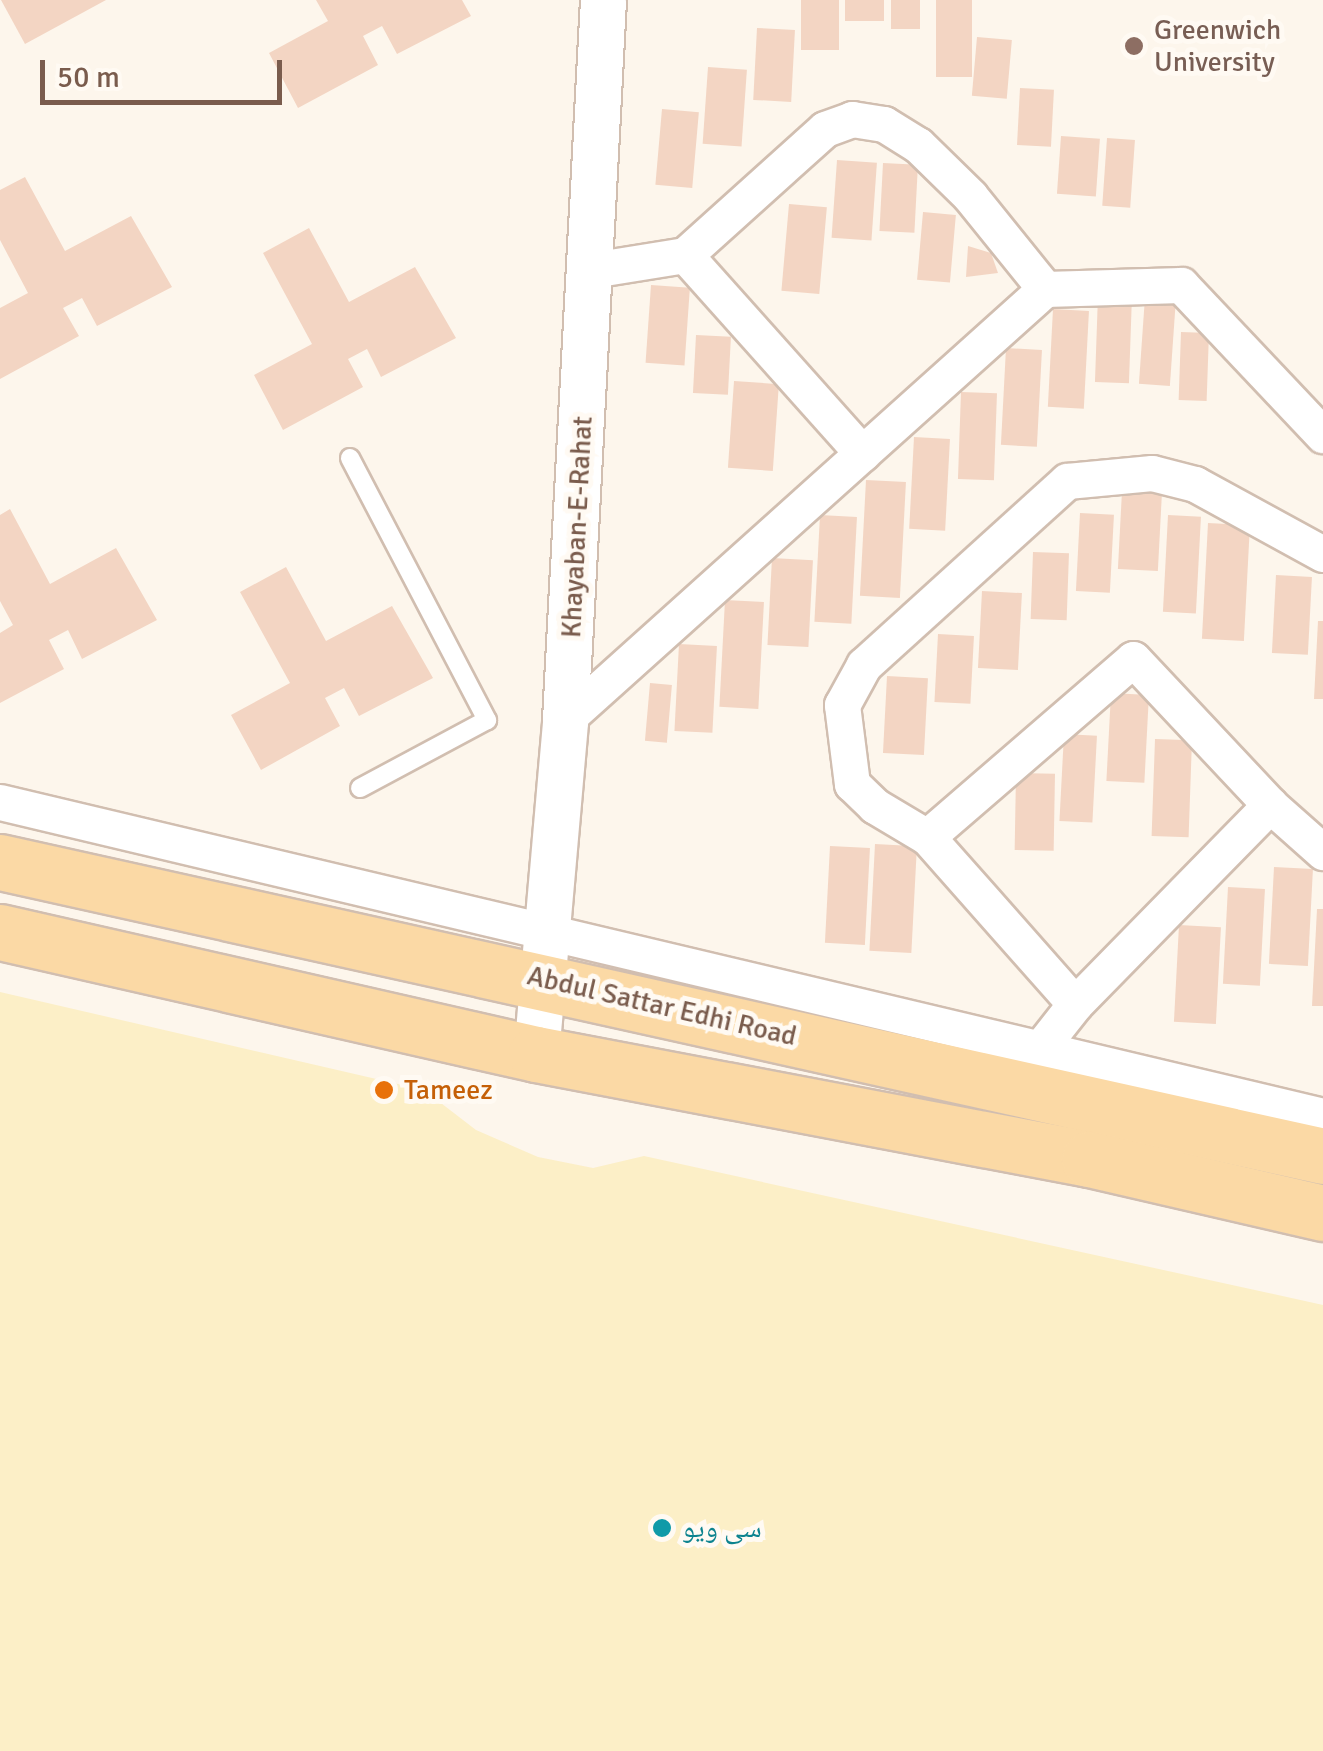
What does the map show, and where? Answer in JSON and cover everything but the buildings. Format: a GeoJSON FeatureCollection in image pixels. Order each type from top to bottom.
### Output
{"type":"FeatureCollection","features":[{"type":"Feature","properties":{"kind":"main road","name":"Abdul Sattar Edhi Road"},"geometry":{"type":"LineString","coordinates":[[0,862],[548,957],[1323,1156]]}},
{"type":"Feature","properties":{"kind":"main road"},"geometry":{"type":"LineString","coordinates":[[0,932],[536,1054],[1090,1159],[1323,1213]]}},
{"type":"Feature","properties":{"kind":"street","name":"Khayaban-E-Rahat"},"geometry":{"type":"LineString","coordinates":[[536,1054],[548,957],[565,720],[592,270],[603,0]]}},
{"type":"Feature","properties":{"kind":"street"},"geometry":{"type":"LineString","coordinates":[[592,270],[685,255],[824,128],[852,118],[884,124],[918,145],[970,196],[1045,290]]}},
{"type":"Feature","properties":{"kind":"street"},"geometry":{"type":"LineString","coordinates":[[685,255],[862,453]]}},
{"type":"Feature","properties":{"kind":"street"},"geometry":{"type":"LineString","coordinates":[[565,720],[1045,290],[1181,285],[1323,436]]}},
{"type":"Feature","properties":{"kind":"street"},"geometry":{"type":"LineString","coordinates":[[1076,1004],[927,837],[875,806],[852,784],[842,706],[864,665],[1067,481],[1152,473],[1195,484],[1323,554]]}},
{"type":"Feature","properties":{"kind":"street"},"geometry":{"type":"LineString","coordinates":[[927,837],[1133,658],[1270,805],[1323,852]]}},
{"type":"Feature","properties":{"kind":"street"},"geometry":{"type":"LineString","coordinates":[[0,802],[548,957],[1038,1051],[1323,1116]]}},
{"type":"Feature","properties":{"kind":"street"},"geometry":{"type":"LineString","coordinates":[[1038,1051],[1076,1004],[1270,805]]}},
{"type":"Feature","properties":{"kind":"lane"},"geometry":{"type":"LineString","coordinates":[[350,458],[487,720],[360,788]]}},
{"type":"Feature","properties":{"kind":"sand","name":"سی ویو"},"geometry":{"type":"Polygon","coordinates":[[[0,992],[424,1090],[476,1130],[538,1157],[593,1168],[644,1156],[1323,1305],[1323,1751],[0,1751],[0,992]]]}},
{"type":"Feature","properties":{"kind":"place","name":"Greenwich University"},"geometry":{"type":"Point","coordinates":[1134,46]}},
{"type":"Feature","properties":{"kind":"place","name":"Tameez"},"geometry":{"type":"Point","coordinates":[384,1090]}},
{"type":"Feature","properties":{"kind":"place","name":"سی ویو"},"geometry":{"type":"Point","coordinates":[662,1528]}}]}
